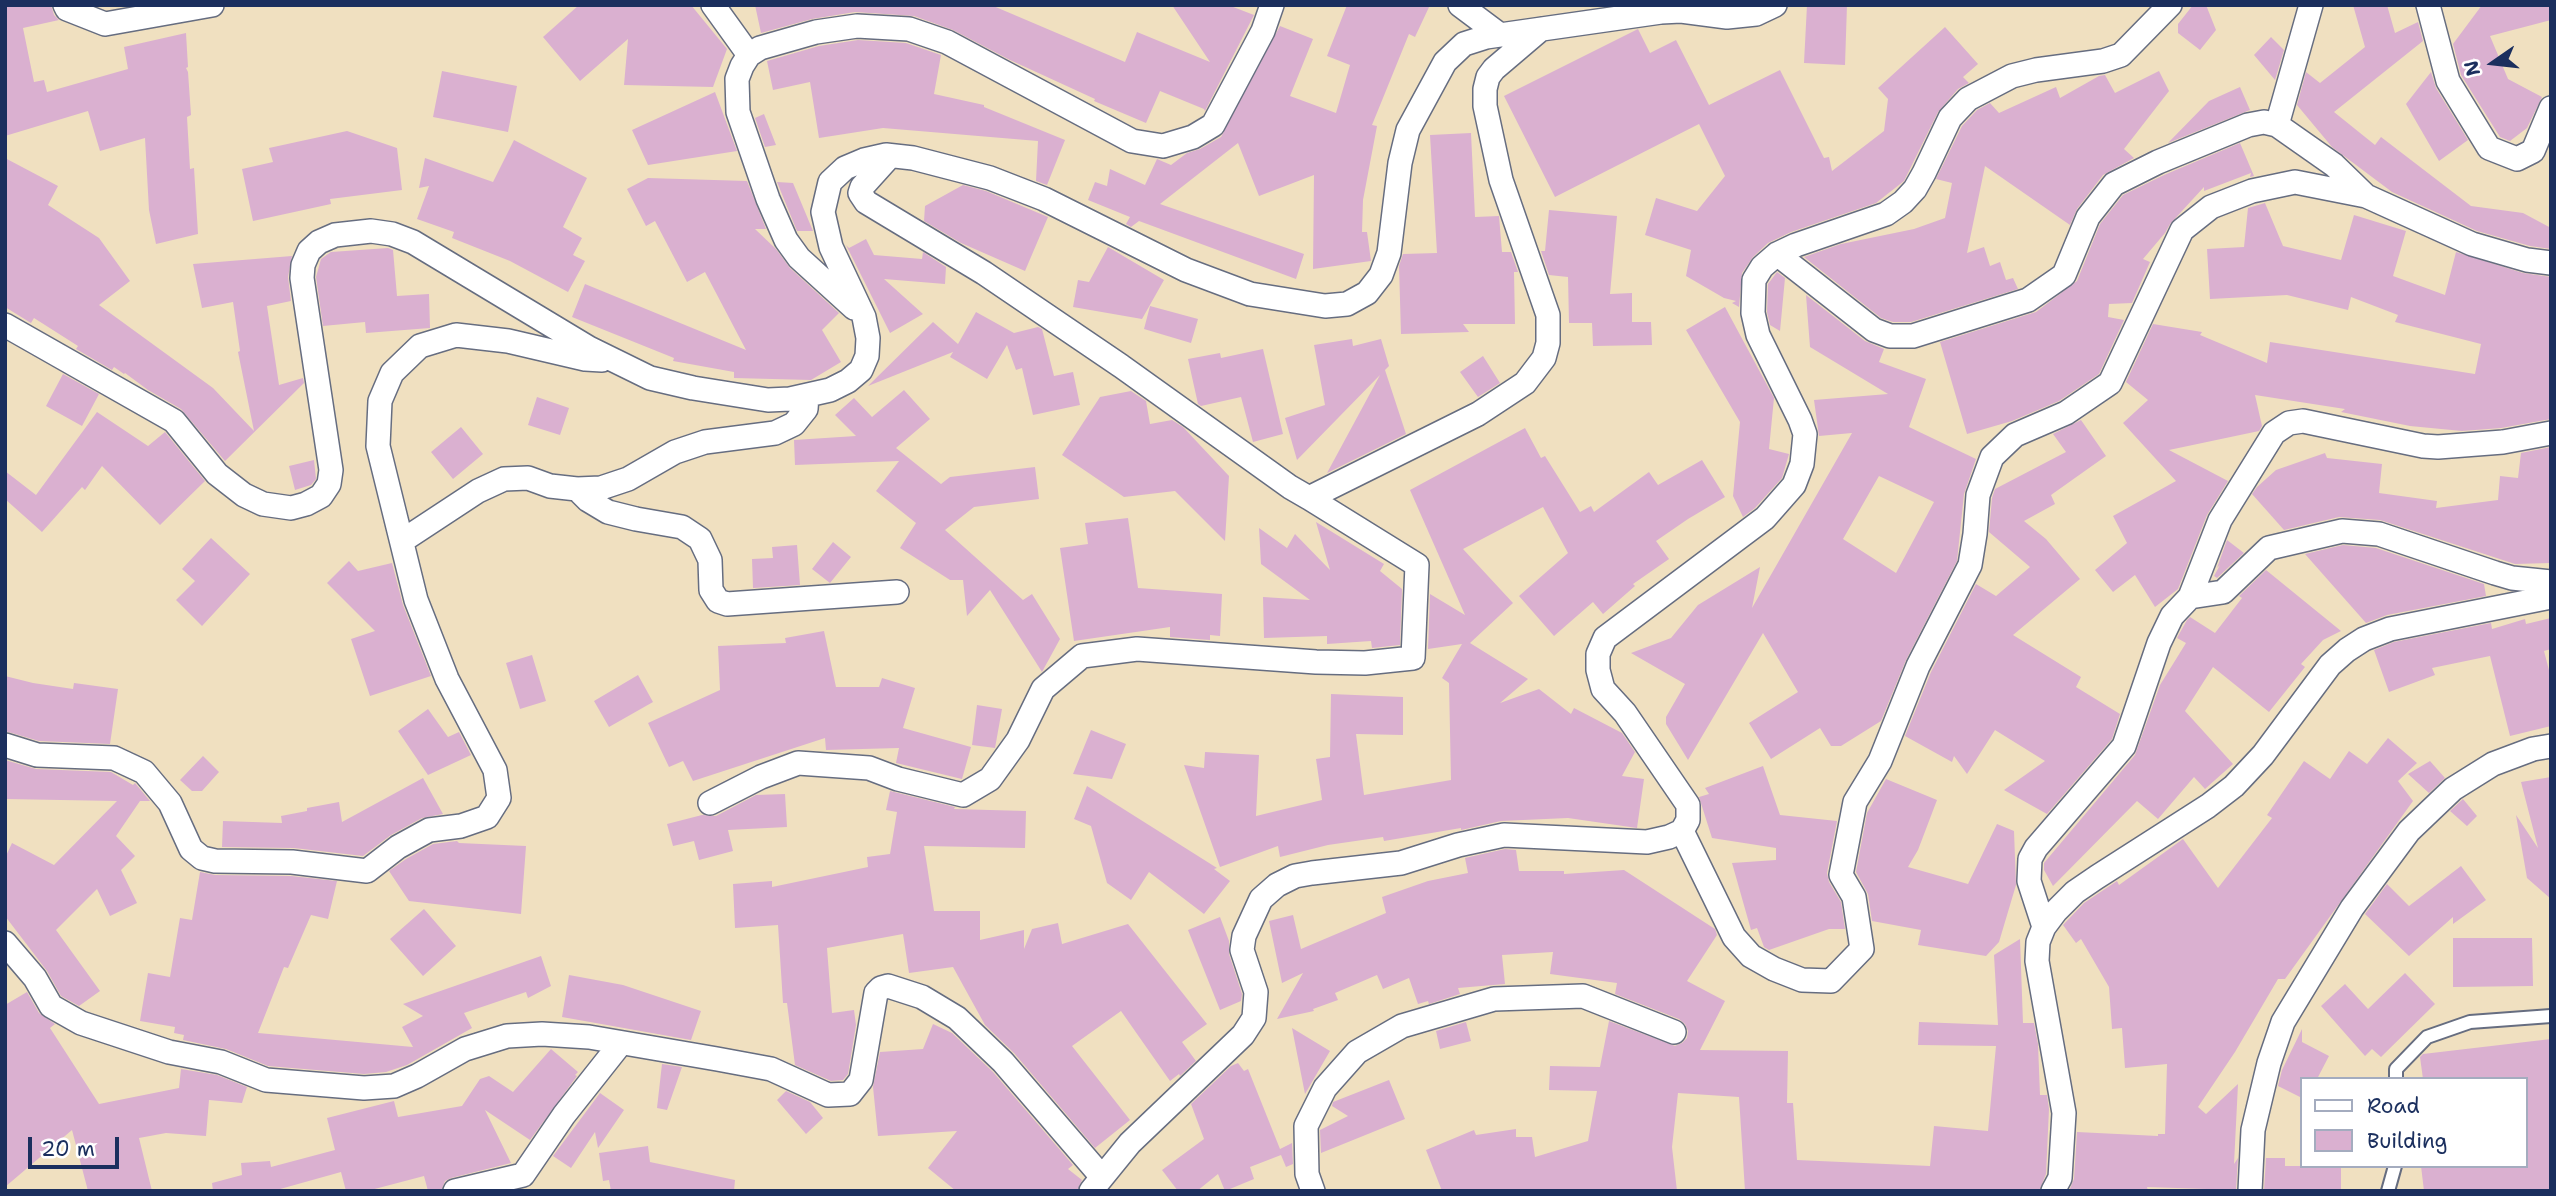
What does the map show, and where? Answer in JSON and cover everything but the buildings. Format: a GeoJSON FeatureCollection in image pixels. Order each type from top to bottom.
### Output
{"type":"FeatureCollection","features":[{"type":"Feature","properties":{"kind":"street"},"geometry":{"type":"LineString","coordinates":[[65,5],[67,9],[105,24],[212,5]]}},
{"type":"Feature","properties":{"kind":"street"},"geometry":{"type":"LineString","coordinates":[[713,5],[749,55]]}},
{"type":"Feature","properties":{"kind":"street"},"geometry":{"type":"LineString","coordinates":[[864,317],[799,258],[786,240],[768,199],[738,113],[737,79],[749,55],[760,48],[830,30],[857,26],[909,29],[947,41],[1132,141],[1163,146],[1193,137],[1213,125],[1263,31],[1272,5]]}},
{"type":"Feature","properties":{"kind":"street"},"geometry":{"type":"LineString","coordinates":[[1460,5],[1500,35]]}},
{"type":"Feature","properties":{"kind":"street"},"geometry":{"type":"LineString","coordinates":[[5,325],[174,421],[217,474],[244,495],[263,504],[291,508],[321,496],[329,484],[331,470],[302,278],[303,265],[309,251],[319,242],[334,235],[371,231],[391,234],[413,242],[615,362],[650,378],[768,401],[807,396],[830,390],[848,381],[861,370],[867,356],[868,338],[864,317],[831,247],[823,212],[830,182],[845,169],[864,160],[890,156],[913,158],[990,178],[1044,199],[1164,260],[1250,294],[1325,306],[1347,304],[1367,293],[1381,275],[1389,253],[1400,163],[1408,130],[1446,62],[1464,44],[1500,35],[1661,12],[1681,11],[1727,17],[1756,14],[1775,5]]}},
{"type":"Feature","properties":{"kind":"street"},"geometry":{"type":"LineString","coordinates":[[5,943],[35,978],[51,1006],[81,1023],[169,1052],[221,1062],[266,1080],[364,1088],[394,1086],[465,1049],[508,1036],[542,1034],[577,1036],[771,1069],[828,1095],[850,1094],[861,1080],[876,993],[888,986],[922,997],[957,1018],[1003,1062],[1096,1184],[1130,1143],[1243,1035],[1254,1018],[1256,992],[1242,950],[1244,936],[1261,899],[1277,885],[1295,876],[1401,863],[1458,845],[1504,835],[1647,842],[1682,831],[1688,820],[1688,805],[1625,713],[1603,689],[1598,670],[1598,654],[1605,638],[1765,518],[1794,485],[1802,464],[1805,435],[1800,419],[1758,335],[1753,313],[1755,280],[1762,268],[1777,254],[1796,245],[1876,218],[1903,202],[1915,190],[1950,118],[1968,99],[2012,76],[2036,69],[2103,61],[2121,55],[2170,5]]}},
{"type":"Feature","properties":{"kind":"street"},"geometry":{"type":"LineString","coordinates":[[2277,125],[2311,5]]}},
{"type":"Feature","properties":{"kind":"street"},"geometry":{"type":"LineString","coordinates":[[2428,5],[2448,81],[2489,148],[2517,159],[2533,151],[2551,108]]}},
{"type":"Feature","properties":{"kind":"street"},"geometry":{"type":"LineString","coordinates":[[1309,498],[1478,414],[1525,383],[1544,358],[1548,343],[1548,315],[1501,180],[1485,106],[1488,77],[1541,29]]}},
{"type":"Feature","properties":{"kind":"street"},"geometry":{"type":"LineString","coordinates":[[1777,254],[1874,330],[1890,336],[1913,336],[2028,300],[2064,275],[2088,217],[2114,184],[2248,125],[2264,122],[2277,125],[2334,165],[2367,196]]}},
{"type":"Feature","properties":{"kind":"street"},"geometry":{"type":"LineString","coordinates":[[710,803],[798,763],[869,768],[898,779],[962,794],[990,779],[1018,740],[1044,689],[1082,656],[1137,649],[1316,662],[1365,663],[1413,658],[1417,565],[1290,487],[1121,366],[984,273],[866,202],[860,193],[862,187],[890,156]]}},
{"type":"Feature","properties":{"kind":"street"},"geometry":{"type":"LineString","coordinates":[[1682,831],[1734,937],[1751,956],[1802,980],[1831,981],[1862,949],[1854,897],[1841,875],[1855,802],[1880,761],[1919,666],[1970,565],[1978,495],[1992,457],[2015,435],[2066,413],[2110,383],[2182,230],[2211,207],[2252,191],[2294,182],[2367,196],[2472,244],[2527,260],[2551,263]]}},
{"type":"Feature","properties":{"kind":"street"},"geometry":{"type":"LineString","coordinates":[[5,745],[37,755],[114,758],[144,772],[170,803],[191,849],[202,858],[215,861],[292,862],[367,871],[398,847],[429,830],[461,826],[487,817],[499,799],[495,770],[447,679],[416,600],[378,446],[380,401],[391,373],[419,346],[456,335],[508,341],[585,359],[615,362]]}},
{"type":"Feature","properties":{"kind":"street"},"geometry":{"type":"LineString","coordinates":[[402,541],[478,491],[504,479],[528,478],[550,486],[577,489],[601,488],[628,479],[675,452],[705,442],[775,433],[794,424],[806,409],[807,396]]}},
{"type":"Feature","properties":{"kind":"street"},"geometry":{"type":"LineString","coordinates":[[2044,927],[2029,881],[2030,859],[2036,848],[2124,746],[2159,643],[2172,616],[2190,597],[2220,520],[2274,433],[2289,423],[2303,421],[2438,447],[2503,442],[2551,433]]}},
{"type":"Feature","properties":{"kind":"street"},"geometry":{"type":"LineString","coordinates":[[577,489],[588,500],[608,512],[682,527],[700,539],[710,560],[711,590],[718,601],[727,604],[897,592]]}},
{"type":"Feature","properties":{"kind":"street"},"geometry":{"type":"LineString","coordinates":[[2190,597],[2223,592],[2269,548],[2342,531],[2378,534],[2512,578],[2551,583]]}},
{"type":"Feature","properties":{"kind":"street"},"geometry":{"type":"LineString","coordinates":[[2053,1191],[2060,1178],[2064,1113],[2037,961],[2038,942],[2044,927],[2075,892],[2208,806],[2234,786],[2263,755],[2330,666],[2347,650],[2376,633],[2390,629],[2551,597]]}},
{"type":"Feature","properties":{"kind":"street"},"geometry":{"type":"LineString","coordinates":[[2250,1191],[2253,1130],[2269,1063],[2283,1022],[2352,908],[2409,831],[2453,789],[2493,764],[2533,749],[2551,747]]}},
{"type":"Feature","properties":{"kind":"street"},"geometry":{"type":"LineString","coordinates":[[1313,1191],[1307,1174],[1306,1126],[1325,1088],[1357,1052],[1402,1026],[1494,999],[1583,996],[1674,1032]]}},
{"type":"Feature","properties":{"kind":"street"},"geometry":{"type":"LineString","coordinates":[[455,1191],[523,1175],[564,1115],[621,1043]]}},
{"type":"Feature","properties":{"kind":"lane"},"geometry":{"type":"LineString","coordinates":[[2396,1077],[2396,1069],[2427,1037],[2470,1022],[2551,1016]]}},
{"type":"Feature","properties":{"kind":"lane"},"geometry":{"type":"LineString","coordinates":[[2388,1191],[2394,1168]]}}]}
